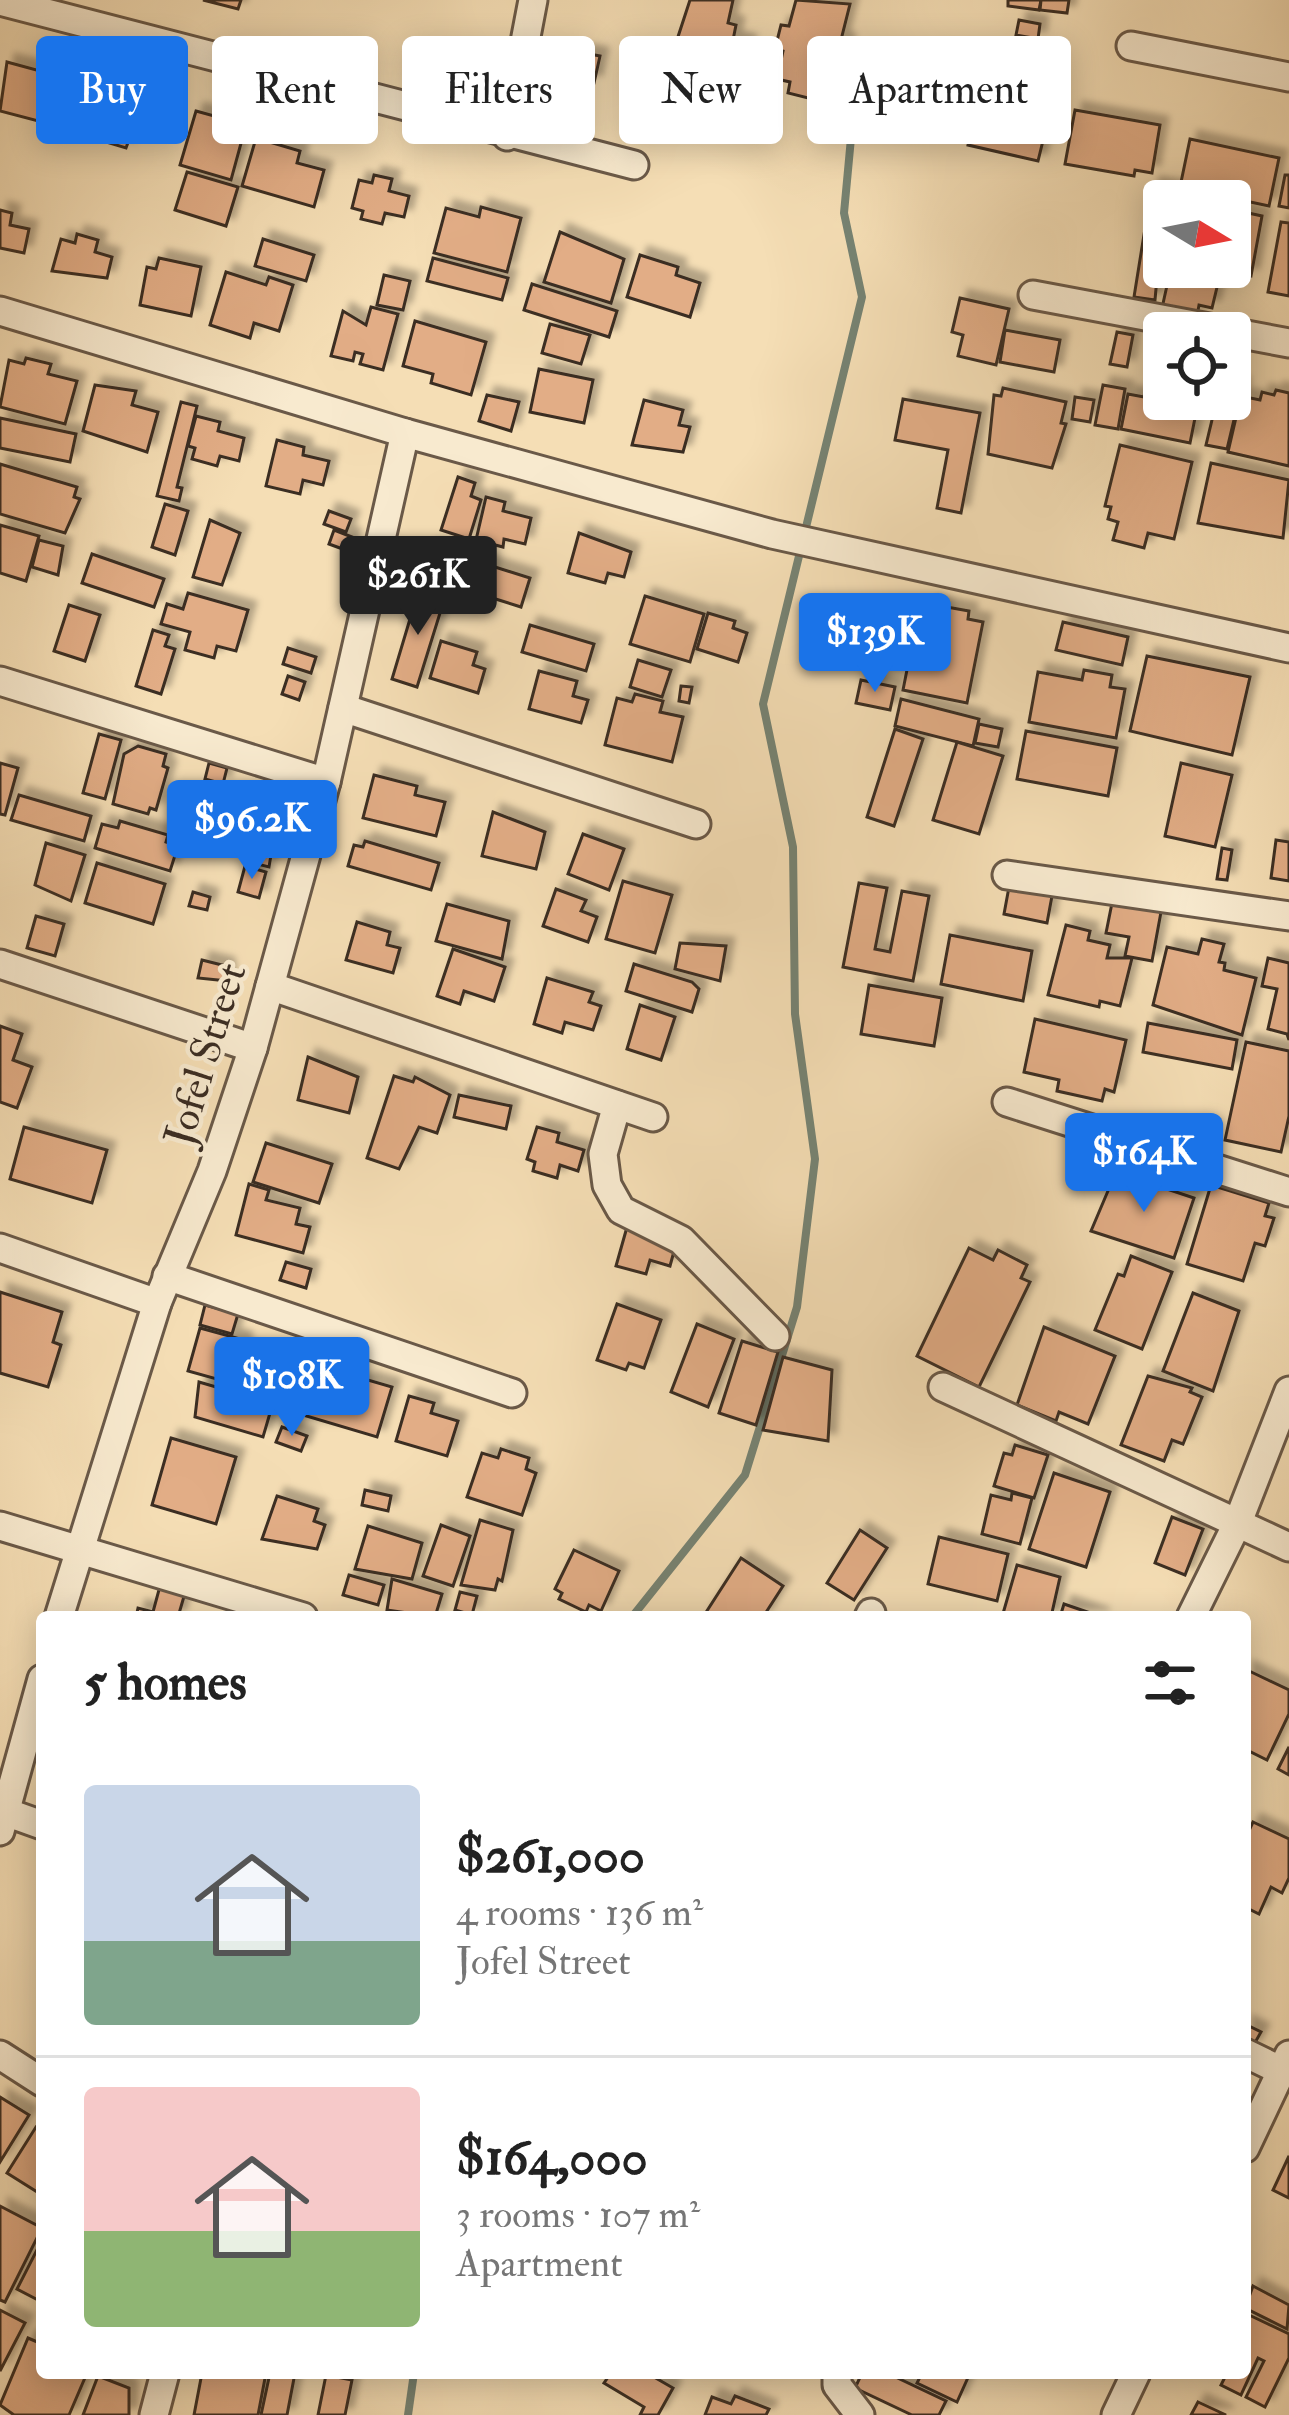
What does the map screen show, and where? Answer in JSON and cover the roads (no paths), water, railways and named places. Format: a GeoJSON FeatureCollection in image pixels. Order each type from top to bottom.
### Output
{"type":"FeatureCollection","features":[{"type":"Feature","properties":{"kind":"street"},"geometry":{"type":"LineString","coordinates":[[526,36],[533,0]]}},
{"type":"Feature","properties":{"kind":"street"},"geometry":{"type":"LineString","coordinates":[[0,1],[402,108]]}},
{"type":"Feature","properties":{"kind":"street"},"geometry":{"type":"LineString","coordinates":[[1132,46],[1289,77]]}},
{"type":"Feature","properties":{"kind":"street"},"geometry":{"type":"LineString","coordinates":[[542,144],[634,165]]}},
{"type":"Feature","properties":{"kind":"street"},"geometry":{"type":"LineString","coordinates":[[1033,295],[1289,343]]}},
{"type":"Feature","properties":{"kind":"street"},"geometry":{"type":"LineString","coordinates":[[0,311],[405,433],[772,534],[1289,648]]}},
{"type":"Feature","properties":{"kind":"street","name":"Jofel Street"},"geometry":{"type":"LineString","coordinates":[[60,1611],[157,1303],[212,1171],[253,1048],[326,782],[405,433]]}},
{"type":"Feature","properties":{"kind":"street"},"geometry":{"type":"LineString","coordinates":[[0,681],[326,782]]}},
{"type":"Feature","properties":{"kind":"street"},"geometry":{"type":"LineString","coordinates":[[343,708],[696,824]]}},
{"type":"Feature","properties":{"kind":"street"},"geometry":{"type":"LineString","coordinates":[[1007,875],[1289,916]]}},
{"type":"Feature","properties":{"kind":"street"},"geometry":{"type":"LineString","coordinates":[[0,964],[253,1048]]}},
{"type":"Feature","properties":{"kind":"street"},"geometry":{"type":"LineString","coordinates":[[270,986],[653,1117]]}},
{"type":"Feature","properties":{"kind":"street"},"geometry":{"type":"LineString","coordinates":[[1007,1102],[1289,1192]]}},
{"type":"Feature","properties":{"kind":"street"},"geometry":{"type":"LineString","coordinates":[[616,1105],[603,1154],[607,1185],[621,1210],[681,1240],[775,1336]]}},
{"type":"Feature","properties":{"kind":"street"},"geometry":{"type":"LineString","coordinates":[[0,1248],[157,1303]]}},
{"type":"Feature","properties":{"kind":"street"},"geometry":{"type":"LineString","coordinates":[[167,1276],[512,1393]]}},
{"type":"Feature","properties":{"kind":"street"},"geometry":{"type":"LineString","coordinates":[[943,1387],[1289,1547]]}},
{"type":"Feature","properties":{"kind":"street"},"geometry":{"type":"LineString","coordinates":[[1194,1611],[1238,1522],[1289,1391]]}},
{"type":"Feature","properties":{"kind":"street"},"geometry":{"type":"LineString","coordinates":[[0,1526],[282,1611]]}},
{"type":"Feature","properties":{"kind":"street"},"geometry":{"type":"LineString","coordinates":[[36,1700],[2,1818],[36,1824]]}},
{"type":"Feature","properties":{"kind":"street"},"geometry":{"type":"LineString","coordinates":[[1251,2054],[1286,2063],[1251,2135]]}},
{"type":"Feature","properties":{"kind":"street"},"geometry":{"type":"LineString","coordinates":[[0,2055],[36,2078]]}},
{"type":"Feature","properties":{"kind":"street"},"geometry":{"type":"LineString","coordinates":[[154,2415],[163,2379]]}},
{"type":"Feature","properties":{"kind":"street"},"geometry":{"type":"LineString","coordinates":[[837,2379],[860,2415]]}},
{"type":"Feature","properties":{"kind":"street"},"geometry":{"type":"LineString","coordinates":[[1116,2415],[1133,2379]]}},
{"type":"Feature","properties":{"kind":"waterway"},"geometry":{"type":"LineString","coordinates":[[637,1611],[745,1475],[797,1307],[815,1159],[795,1014],[793,847],[763,704],[862,297],[844,213],[850,144]]}},
{"type":"Feature","properties":{"kind":"waterway"},"geometry":{"type":"LineString","coordinates":[[408,2415],[413,2379]]}}]}
